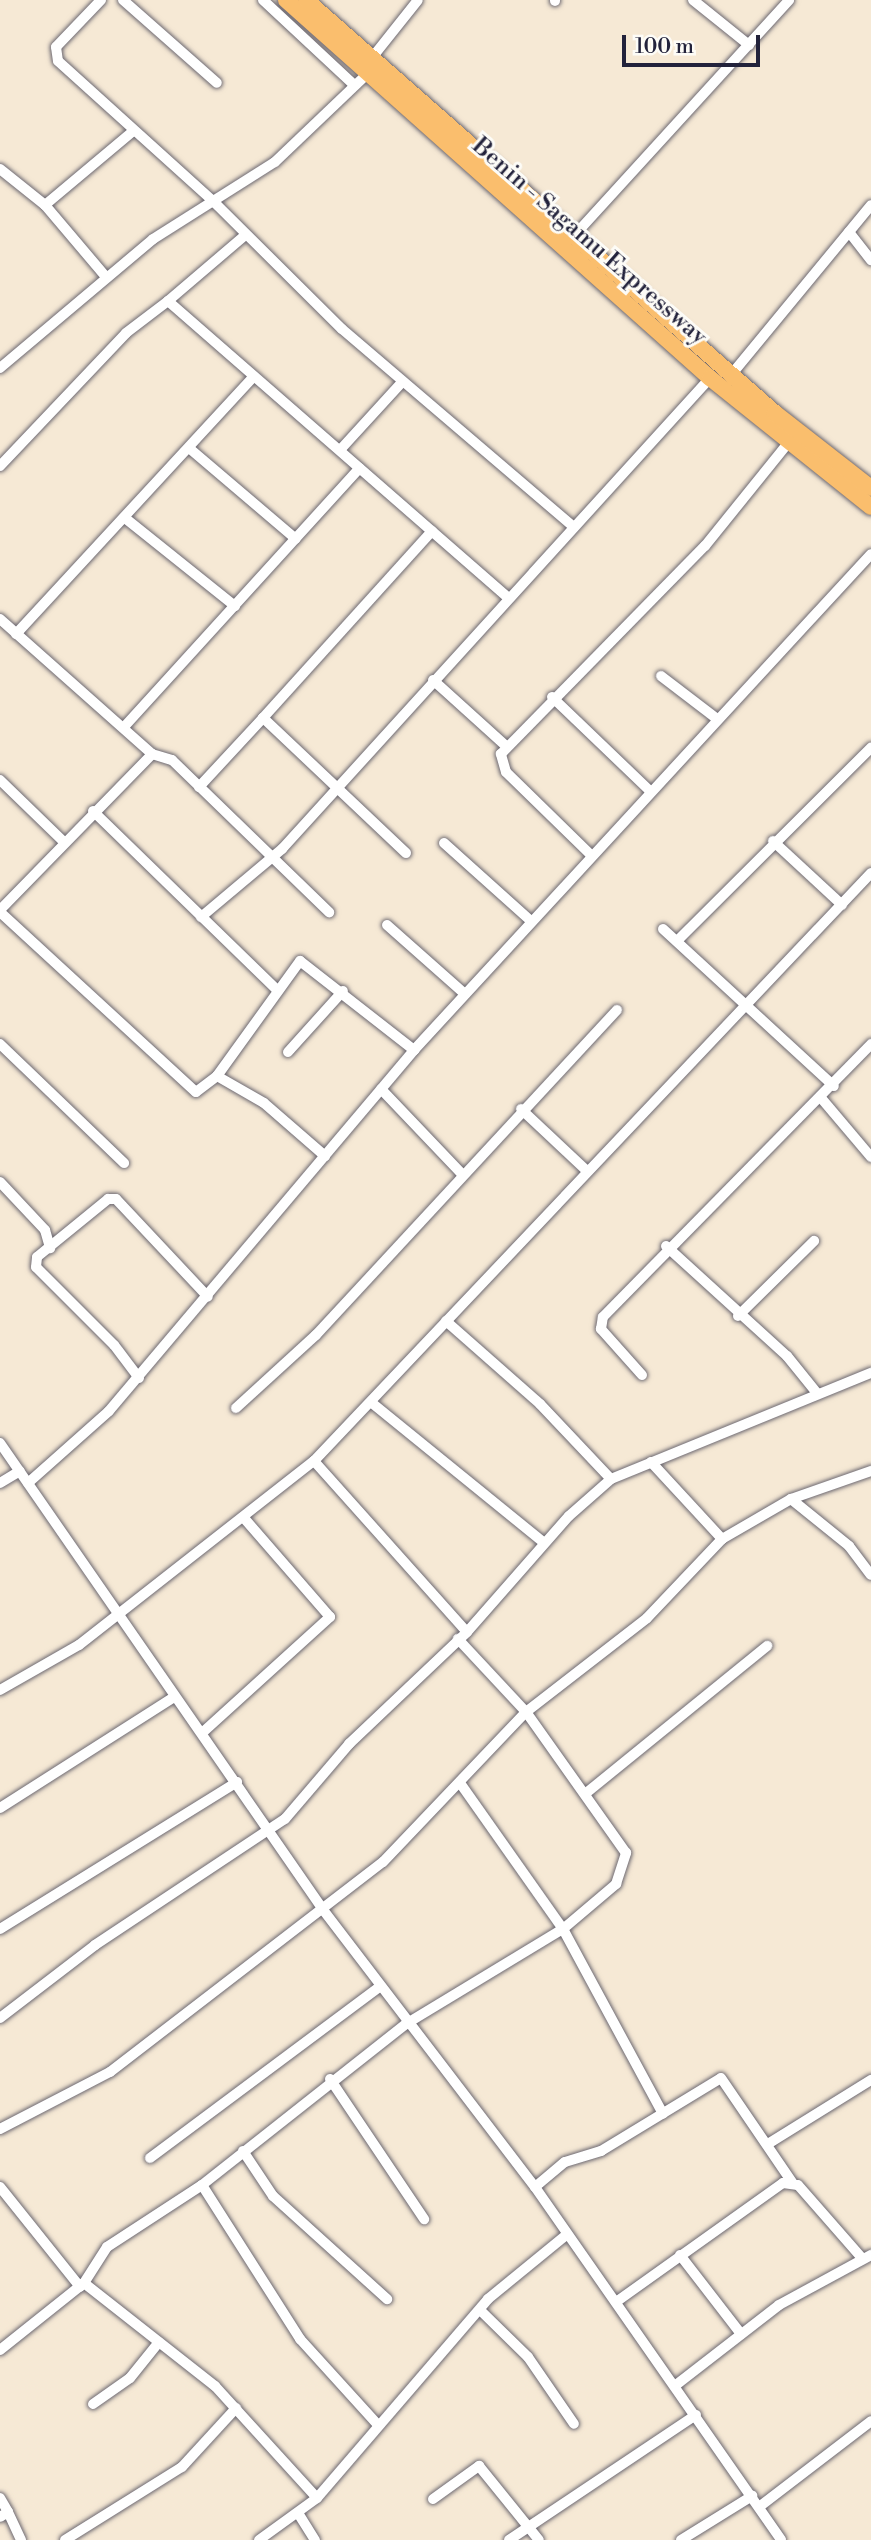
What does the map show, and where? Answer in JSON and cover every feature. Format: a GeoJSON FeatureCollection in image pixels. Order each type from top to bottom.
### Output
{"type":"FeatureCollection","features":[{"type":"Feature","properties":{"kind":"highway","name":"Benin - Sagamu Expressway"},"geometry":{"type":"LineString","coordinates":[[286,0],[369,67],[710,377],[788,443],[871,507]]}},
{"type":"Feature","properties":{"kind":"highway"},"geometry":{"type":"LineString","coordinates":[[306,0],[369,67],[731,375],[871,488]]}},
{"type":"Feature","properties":{"kind":"street"},"geometry":{"type":"LineString","coordinates":[[101,0],[55,53],[132,132],[215,203],[243,237],[402,382],[573,526]]}},
{"type":"Feature","properties":{"kind":"street"},"geometry":{"type":"LineString","coordinates":[[123,0],[217,83]]}},
{"type":"Feature","properties":{"kind":"street"},"geometry":{"type":"LineString","coordinates":[[263,0],[354,85]]}},
{"type":"Feature","properties":{"kind":"street"},"geometry":{"type":"LineString","coordinates":[[0,368],[153,239],[215,203],[275,162],[354,85],[418,0]]}},
{"type":"Feature","properties":{"kind":"street"},"geometry":{"type":"LineString","coordinates":[[693,0],[749,45]]}},
{"type":"Feature","properties":{"kind":"street"},"geometry":{"type":"LineString","coordinates":[[572,238],[789,0]]}},
{"type":"Feature","properties":{"kind":"street"},"geometry":{"type":"LineString","coordinates":[[45,205],[132,132]]}},
{"type":"Feature","properties":{"kind":"street"},"geometry":{"type":"LineString","coordinates":[[0,169],[45,205],[106,277]]}},
{"type":"Feature","properties":{"kind":"street"},"geometry":{"type":"LineString","coordinates":[[731,375],[871,205]]}},
{"type":"Feature","properties":{"kind":"street"},"geometry":{"type":"LineString","coordinates":[[849,232],[871,260]]}},
{"type":"Feature","properties":{"kind":"street"},"geometry":{"type":"LineString","coordinates":[[0,466],[126,333],[243,237]]}},
{"type":"Feature","properties":{"kind":"street"},"geometry":{"type":"LineString","coordinates":[[168,301],[509,598]]}},
{"type":"Feature","properties":{"kind":"street"},"geometry":{"type":"LineString","coordinates":[[16,634],[125,519],[253,377]]}},
{"type":"Feature","properties":{"kind":"street"},"geometry":{"type":"LineString","coordinates":[[201,917],[272,858],[710,377]]}},
{"type":"Feature","properties":{"kind":"street"},"geometry":{"type":"LineString","coordinates":[[340,450],[402,382]]}},
{"type":"Feature","properties":{"kind":"street"},"geometry":{"type":"LineString","coordinates":[[592,856],[506,772],[501,763],[506,746],[705,546],[788,443]]}},
{"type":"Feature","properties":{"kind":"street"},"geometry":{"type":"LineString","coordinates":[[189,448],[296,539]]}},
{"type":"Feature","properties":{"kind":"street"},"geometry":{"type":"LineString","coordinates":[[124,727],[360,468]]}},
{"type":"Feature","properties":{"kind":"street"},"geometry":{"type":"LineString","coordinates":[[125,519],[234,606]]}},
{"type":"Feature","properties":{"kind":"street"},"geometry":{"type":"LineString","coordinates":[[200,787],[432,531]]}},
{"type":"Feature","properties":{"kind":"street"},"geometry":{"type":"LineString","coordinates":[[28,1483],[139,1378],[414,1050],[649,790],[871,554]]}},
{"type":"Feature","properties":{"kind":"street"},"geometry":{"type":"LineString","coordinates":[[0,619],[152,754],[172,760],[329,912]]}},
{"type":"Feature","properties":{"kind":"street"},"geometry":{"type":"LineString","coordinates":[[661,676],[716,718]]}},
{"type":"Feature","properties":{"kind":"street"},"geometry":{"type":"LineString","coordinates":[[433,680],[506,746]]}},
{"type":"Feature","properties":{"kind":"street"},"geometry":{"type":"LineString","coordinates":[[552,697],[649,790]]}},
{"type":"Feature","properties":{"kind":"street"},"geometry":{"type":"LineString","coordinates":[[263,718],[406,853]]}},
{"type":"Feature","properties":{"kind":"street"},"geometry":{"type":"LineString","coordinates":[[677,941],[773,841],[871,748]]}},
{"type":"Feature","properties":{"kind":"street"},"geometry":{"type":"LineString","coordinates":[[152,754],[63,841],[0,911],[191,1090],[217,1076],[277,990],[306,961],[414,1050]]}},
{"type":"Feature","properties":{"kind":"street"},"geometry":{"type":"LineString","coordinates":[[0,780],[63,841]]}},
{"type":"Feature","properties":{"kind":"street"},"geometry":{"type":"LineString","coordinates":[[93,811],[277,990]]}},
{"type":"Feature","properties":{"kind":"street"},"geometry":{"type":"LineString","coordinates":[[773,841],[842,905]]}},
{"type":"Feature","properties":{"kind":"street"},"geometry":{"type":"LineString","coordinates":[[444,843],[531,922]]}},
{"type":"Feature","properties":{"kind":"street"},"geometry":{"type":"LineString","coordinates":[[0,1690],[118,1616],[314,1461],[372,1403],[586,1170],[748,1008],[871,873]]}},
{"type":"Feature","properties":{"kind":"street"},"geometry":{"type":"LineString","coordinates":[[387,925],[465,994]]}},
{"type":"Feature","properties":{"kind":"street"},"geometry":{"type":"LineString","coordinates":[[663,929],[834,1086]]}},
{"type":"Feature","properties":{"kind":"street"},"geometry":{"type":"LineString","coordinates":[[288,1052],[343,991]]}},
{"type":"Feature","properties":{"kind":"street"},"geometry":{"type":"LineString","coordinates":[[236,1408],[316,1335],[461,1173],[617,1010]]}},
{"type":"Feature","properties":{"kind":"street"},"geometry":{"type":"LineString","coordinates":[[0,1044],[124,1163]]}},
{"type":"Feature","properties":{"kind":"street"},"geometry":{"type":"LineString","coordinates":[[642,1375],[599,1324],[666,1246],[822,1099],[871,1044]]}},
{"type":"Feature","properties":{"kind":"street"},"geometry":{"type":"LineString","coordinates":[[217,1076],[264,1103],[325,1156]]}},
{"type":"Feature","properties":{"kind":"street"},"geometry":{"type":"LineString","coordinates":[[381,1089],[461,1173]]}},
{"type":"Feature","properties":{"kind":"street"},"geometry":{"type":"LineString","coordinates":[[822,1099],[871,1157]]}},
{"type":"Feature","properties":{"kind":"street"},"geometry":{"type":"LineString","coordinates":[[521,1109],[586,1170]]}},
{"type":"Feature","properties":{"kind":"street"},"geometry":{"type":"LineString","coordinates":[[0,1182],[45,1230],[50,1248]]}},
{"type":"Feature","properties":{"kind":"street"},"geometry":{"type":"LineString","coordinates":[[139,1378],[36,1267],[37,1257],[108,1199],[116,1199],[208,1297]]}},
{"type":"Feature","properties":{"kind":"street"},"geometry":{"type":"LineString","coordinates":[[738,1316],[814,1241]]}},
{"type":"Feature","properties":{"kind":"street"},"geometry":{"type":"LineString","coordinates":[[666,1246],[738,1316],[787,1356],[817,1393]]}},
{"type":"Feature","properties":{"kind":"street"},"geometry":{"type":"LineString","coordinates":[[446,1321],[540,1404],[611,1479]]}},
{"type":"Feature","properties":{"kind":"street"},"geometry":{"type":"LineString","coordinates":[[0,2018],[95,1945],[271,1829],[462,1636],[544,1543],[611,1479],[871,1373]]}},
{"type":"Feature","properties":{"kind":"street"},"geometry":{"type":"LineString","coordinates":[[372,1403],[544,1543]]}},
{"type":"Feature","properties":{"kind":"street"},"geometry":{"type":"LineString","coordinates":[[0,1443],[174,1697],[271,1829],[324,1911],[406,2024],[535,2187],[565,2235],[676,2385],[781,2540]]}},
{"type":"Feature","properties":{"kind":"street"},"geometry":{"type":"LineString","coordinates":[[0,2350],[82,2285],[107,2246],[202,2185],[330,2079],[406,2024],[563,1929],[616,1884],[626,1853],[526,1712],[314,1461]]}},
{"type":"Feature","properties":{"kind":"street"},"geometry":{"type":"LineString","coordinates":[[651,1462],[722,1539]]}},
{"type":"Feature","properties":{"kind":"street"},"geometry":{"type":"LineString","coordinates":[[0,1483],[20,1471]]}},
{"type":"Feature","properties":{"kind":"street"},"geometry":{"type":"LineString","coordinates":[[0,2129],[110,2072],[324,1911],[391,1855],[526,1712],[647,1618],[722,1539],[791,1499],[871,1471]]}},
{"type":"Feature","properties":{"kind":"street"},"geometry":{"type":"LineString","coordinates":[[791,1499],[849,1546],[871,1575]]}},
{"type":"Feature","properties":{"kind":"street"},"geometry":{"type":"LineString","coordinates":[[202,1733],[330,1617],[244,1518]]}},
{"type":"Feature","properties":{"kind":"street"},"geometry":{"type":"LineString","coordinates":[[584,1794],[766,1646]]}},
{"type":"Feature","properties":{"kind":"street"},"geometry":{"type":"LineString","coordinates":[[0,1808],[174,1697]]}},
{"type":"Feature","properties":{"kind":"street"},"geometry":{"type":"LineString","coordinates":[[0,1929],[237,1782]]}},
{"type":"Feature","properties":{"kind":"street"},"geometry":{"type":"LineString","coordinates":[[460,1783],[563,1929],[663,2114]]}},
{"type":"Feature","properties":{"kind":"street"},"geometry":{"type":"LineString","coordinates":[[150,2158],[379,1986]]}},
{"type":"Feature","properties":{"kind":"street"},"geometry":{"type":"LineString","coordinates":[[535,2187],[565,2161],[601,2151],[721,2078],[771,2143],[792,2182],[867,2257],[823,2276],[741,2334],[676,2385]]}},
{"type":"Feature","properties":{"kind":"street"},"geometry":{"type":"LineString","coordinates":[[330,2079],[424,2219]]}},
{"type":"Feature","properties":{"kind":"street"},"geometry":{"type":"LineString","coordinates":[[771,2143],[871,2080]]}},
{"type":"Feature","properties":{"kind":"street"},"geometry":{"type":"LineString","coordinates":[[243,2151],[273,2196],[387,2299]]}},
{"type":"Feature","properties":{"kind":"street"},"geometry":{"type":"LineString","coordinates":[[616,2302],[773,2188],[792,2182]]}},
{"type":"Feature","properties":{"kind":"street"},"geometry":{"type":"LineString","coordinates":[[202,2185],[300,2339],[378,2426]]}},
{"type":"Feature","properties":{"kind":"street"},"geometry":{"type":"LineString","coordinates":[[0,2187],[82,2285],[159,2342],[236,2408],[317,2498]]}},
{"type":"Feature","properties":{"kind":"street"},"geometry":{"type":"LineString","coordinates":[[258,2540],[317,2498],[512,2274],[565,2235]]}},
{"type":"Feature","properties":{"kind":"street"},"geometry":{"type":"LineString","coordinates":[[680,2255],[741,2334]]}},
{"type":"Feature","properties":{"kind":"street"},"geometry":{"type":"LineString","coordinates":[[480,2310],[528,2357],[575,2424]]}},
{"type":"Feature","properties":{"kind":"street"},"geometry":{"type":"LineString","coordinates":[[93,2404],[130,2378],[159,2342]]}},
{"type":"Feature","properties":{"kind":"street"},"geometry":{"type":"LineString","coordinates":[[65,2540],[182,2467],[236,2408]]}},
{"type":"Feature","properties":{"kind":"street"},"geometry":{"type":"LineString","coordinates":[[509,2540],[696,2415]]}},
{"type":"Feature","properties":{"kind":"street"},"geometry":{"type":"LineString","coordinates":[[760,2507],[871,2421]]}},
{"type":"Feature","properties":{"kind":"street"},"geometry":{"type":"LineString","coordinates":[[433,2499],[479,2466],[539,2540]]}},
{"type":"Feature","properties":{"kind":"street"},"geometry":{"type":"LineString","coordinates":[[681,2540],[752,2496]]}},
{"type":"Feature","properties":{"kind":"street"},"geometry":{"type":"LineString","coordinates":[[0,2498],[4,2515],[21,2540]]}},
{"type":"Feature","properties":{"kind":"street"},"geometry":{"type":"LineString","coordinates":[[298,2513],[316,2540]]}}]}
